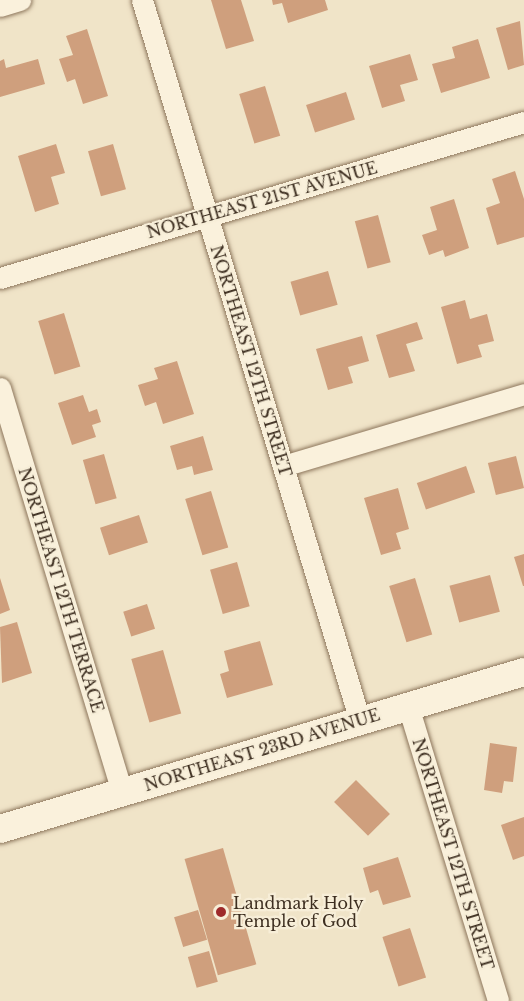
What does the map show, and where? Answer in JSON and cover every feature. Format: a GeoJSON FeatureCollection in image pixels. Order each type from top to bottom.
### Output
{"type":"FeatureCollection","features":[{"type":"Feature","properties":{"kind":"main road","name":"NORTHEAST 23RD AVENUE"},"geometry":{"type":"LineString","coordinates":[[0,829],[524,672]]}},
{"type":"Feature","properties":{"kind":"street"},"geometry":{"type":"LineString","coordinates":[[0,6],[20,0]]}},
{"type":"Feature","properties":{"kind":"street","name":"NORTHEAST 12TH STREET"},"geometry":{"type":"LineString","coordinates":[[142,0],[360,721]]}},
{"type":"Feature","properties":{"kind":"street","name":"NORTHEAST 21ST AVENUE"},"geometry":{"type":"LineString","coordinates":[[0,278],[524,122]]}},
{"type":"Feature","properties":{"kind":"street","name":"NORTHEAST 12TH TERRACE"},"geometry":{"type":"LineString","coordinates":[[0,388],[122,793]]}},
{"type":"Feature","properties":{"kind":"street"},"geometry":{"type":"LineString","coordinates":[[283,466],[524,394]]}},
{"type":"Feature","properties":{"kind":"street","name":"NORTHEAST 12TH STREET"},"geometry":{"type":"LineString","coordinates":[[408,706],[498,1001]]}},
{"type":"Feature","properties":{"kind":"building"},"geometry":{"type":"Polygon","coordinates":[[[211,0],[241,0],[254,41],[226,49],[211,0]]]}},
{"type":"Feature","properties":{"kind":"building"},"geometry":{"type":"Polygon","coordinates":[[[272,0],[325,0],[328,10],[288,23],[282,3],[273,5],[272,0]]]}},
{"type":"Feature","properties":{"kind":"building"},"geometry":{"type":"Polygon","coordinates":[[[520,21],[524,65],[508,70],[496,28],[520,21]]]}},
{"type":"Feature","properties":{"kind":"building"},"geometry":{"type":"Polygon","coordinates":[[[87,29],[108,96],[83,104],[75,79],[67,82],[59,59],[73,55],[66,36],[87,29]]]}},
{"type":"Feature","properties":{"kind":"building"},"geometry":{"type":"Polygon","coordinates":[[[478,39],[490,78],[441,93],[432,64],[455,58],[452,47],[478,39]]]}},
{"type":"Feature","properties":{"kind":"building"},"geometry":{"type":"Polygon","coordinates":[[[410,54],[418,80],[400,85],[405,101],[382,108],[369,66],[410,54]]]}},
{"type":"Feature","properties":{"kind":"building"},"geometry":{"type":"Polygon","coordinates":[[[4,59],[6,68],[38,59],[45,84],[0,97],[0,61],[4,59]]]}},
{"type":"Feature","properties":{"kind":"building"},"geometry":{"type":"Polygon","coordinates":[[[265,86],[280,136],[254,144],[239,94],[265,86]]]}},
{"type":"Feature","properties":{"kind":"building"},"geometry":{"type":"Polygon","coordinates":[[[346,92],[355,120],[315,133],[306,105],[346,92]]]}},
{"type":"Feature","properties":{"kind":"building"},"geometry":{"type":"Polygon","coordinates":[[[56,144],[65,173],[51,177],[59,204],[35,212],[18,156],[56,144]]]}},
{"type":"Feature","properties":{"kind":"building"},"geometry":{"type":"Polygon","coordinates":[[[113,144],[126,189],[101,196],[88,151],[113,144]]]}},
{"type":"Feature","properties":{"kind":"building"},"geometry":{"type":"Polygon","coordinates":[[[515,171],[524,199],[524,237],[497,245],[486,208],[500,203],[492,179],[515,171]]]}},
{"type":"Feature","properties":{"kind":"building"},"geometry":{"type":"Polygon","coordinates":[[[454,199],[469,248],[445,257],[443,250],[429,255],[422,235],[437,230],[430,207],[454,199]]]}},
{"type":"Feature","properties":{"kind":"building"},"geometry":{"type":"Polygon","coordinates":[[[378,215],[391,262],[367,269],[355,221],[378,215]]]}},
{"type":"Feature","properties":{"kind":"building"},"geometry":{"type":"Polygon","coordinates":[[[328,271],[338,305],[300,315],[291,282],[328,271]]]}},
{"type":"Feature","properties":{"kind":"building"},"geometry":{"type":"Polygon","coordinates":[[[465,300],[470,319],[487,314],[494,341],[478,345],[482,357],[457,364],[441,307],[465,300]]]}},
{"type":"Feature","properties":{"kind":"building"},"geometry":{"type":"Polygon","coordinates":[[[64,313],[80,367],[55,374],[38,321],[64,313]]]}},
{"type":"Feature","properties":{"kind":"building"},"geometry":{"type":"Polygon","coordinates":[[[417,322],[423,339],[406,344],[415,371],[389,378],[376,335],[417,322]]]}},
{"type":"Feature","properties":{"kind":"building"},"geometry":{"type":"Polygon","coordinates":[[[362,336],[369,361],[348,367],[353,383],[328,390],[316,349],[362,336]]]}},
{"type":"Feature","properties":{"kind":"building"},"geometry":{"type":"Polygon","coordinates":[[[177,361],[194,414],[163,424],[156,402],[145,406],[138,385],[158,379],[154,368],[177,361]]]}},
{"type":"Feature","properties":{"kind":"building"},"geometry":{"type":"Polygon","coordinates":[[[83,395],[89,412],[97,409],[101,422],[92,425],[96,437],[72,445],[58,403],[83,395]]]}},
{"type":"Feature","properties":{"kind":"building"},"geometry":{"type":"Polygon","coordinates":[[[203,436],[213,470],[194,475],[192,466],[177,470],[170,446],[203,436]]]}},
{"type":"Feature","properties":{"kind":"building"},"geometry":{"type":"Polygon","coordinates":[[[104,454],[117,498],[96,504],[83,460],[104,454]]]}},
{"type":"Feature","properties":{"kind":"building"},"geometry":{"type":"Polygon","coordinates":[[[516,456],[524,488],[496,495],[488,463],[516,456]]]}},
{"type":"Feature","properties":{"kind":"building"},"geometry":{"type":"Polygon","coordinates":[[[466,466],[475,492],[426,509],[417,483],[466,466]]]}},
{"type":"Feature","properties":{"kind":"building"},"geometry":{"type":"Polygon","coordinates":[[[398,488],[409,529],[396,533],[401,549],[381,555],[364,498],[398,488]]]}},
{"type":"Feature","properties":{"kind":"building"},"geometry":{"type":"Polygon","coordinates":[[[211,491],[228,547],[202,555],[185,499],[211,491]]]}},
{"type":"Feature","properties":{"kind":"building"},"geometry":{"type":"Polygon","coordinates":[[[139,515],[148,543],[109,555],[100,528],[139,515]]]}},
{"type":"Feature","properties":{"kind":"building"},"geometry":{"type":"Polygon","coordinates":[[[524,554],[524,586],[523,586],[514,557],[524,554]]]}},
{"type":"Feature","properties":{"kind":"building"},"geometry":{"type":"Polygon","coordinates":[[[237,562],[250,606],[223,614],[210,570],[237,562]]]}},
{"type":"Feature","properties":{"kind":"building"},"geometry":{"type":"Polygon","coordinates":[[[490,575],[500,612],[459,623],[449,586],[490,575]]]}},
{"type":"Feature","properties":{"kind":"building"},"geometry":{"type":"Polygon","coordinates":[[[0,578],[10,610],[0,614],[0,578]]]}},
{"type":"Feature","properties":{"kind":"building"},"geometry":{"type":"Polygon","coordinates":[[[415,578],[432,634],[406,642],[389,586],[415,578]]]}},
{"type":"Feature","properties":{"kind":"building"},"geometry":{"type":"Polygon","coordinates":[[[147,604],[155,629],[131,636],[123,612],[147,604]]]}},
{"type":"Feature","properties":{"kind":"building"},"geometry":{"type":"Polygon","coordinates":[[[17,622],[32,673],[2,683],[0,627],[17,622]]]}},
{"type":"Feature","properties":{"kind":"building"},"geometry":{"type":"Polygon","coordinates":[[[260,641],[273,685],[227,698],[220,674],[229,671],[224,651],[260,641]]]}},
{"type":"Feature","properties":{"kind":"building"},"geometry":{"type":"Polygon","coordinates":[[[163,650],[181,713],[149,723],[131,659],[163,650]]]}},
{"type":"Feature","properties":{"kind":"building"},"geometry":{"type":"Polygon","coordinates":[[[490,743],[517,747],[513,782],[504,781],[502,793],[484,790],[490,743]]]}},
{"type":"Feature","properties":{"kind":"building"},"geometry":{"type":"Polygon","coordinates":[[[356,780],[390,814],[368,836],[334,802],[356,780]]]}},
{"type":"Feature","properties":{"kind":"building"},"geometry":{"type":"Polygon","coordinates":[[[524,817],[524,856],[513,860],[501,825],[524,817]]]}},
{"type":"Feature","properties":{"kind":"building","name":"Landmark Holy Temple of God"},"geometry":{"type":"Polygon","coordinates":[[[223,848],[256,964],[218,975],[185,859],[223,848]]]}},
{"type":"Feature","properties":{"kind":"building"},"geometry":{"type":"Polygon","coordinates":[[[398,857],[411,897],[383,905],[378,890],[370,893],[363,868],[398,857]]]}},
{"type":"Feature","properties":{"kind":"building"},"geometry":{"type":"Polygon","coordinates":[[[198,910],[207,940],[183,947],[174,917],[198,910]]]}},
{"type":"Feature","properties":{"kind":"building"},"geometry":{"type":"Polygon","coordinates":[[[410,928],[426,977],[398,986],[382,937],[410,928]]]}},
{"type":"Feature","properties":{"kind":"building"},"geometry":{"type":"Polygon","coordinates":[[[209,951],[218,982],[197,988],[188,957],[209,951]]]}},
{"type":"Feature","properties":{"kind":"place","name":"Landmark Holy Temple of God"},"geometry":{"type":"Point","coordinates":[221,912]}}]}
